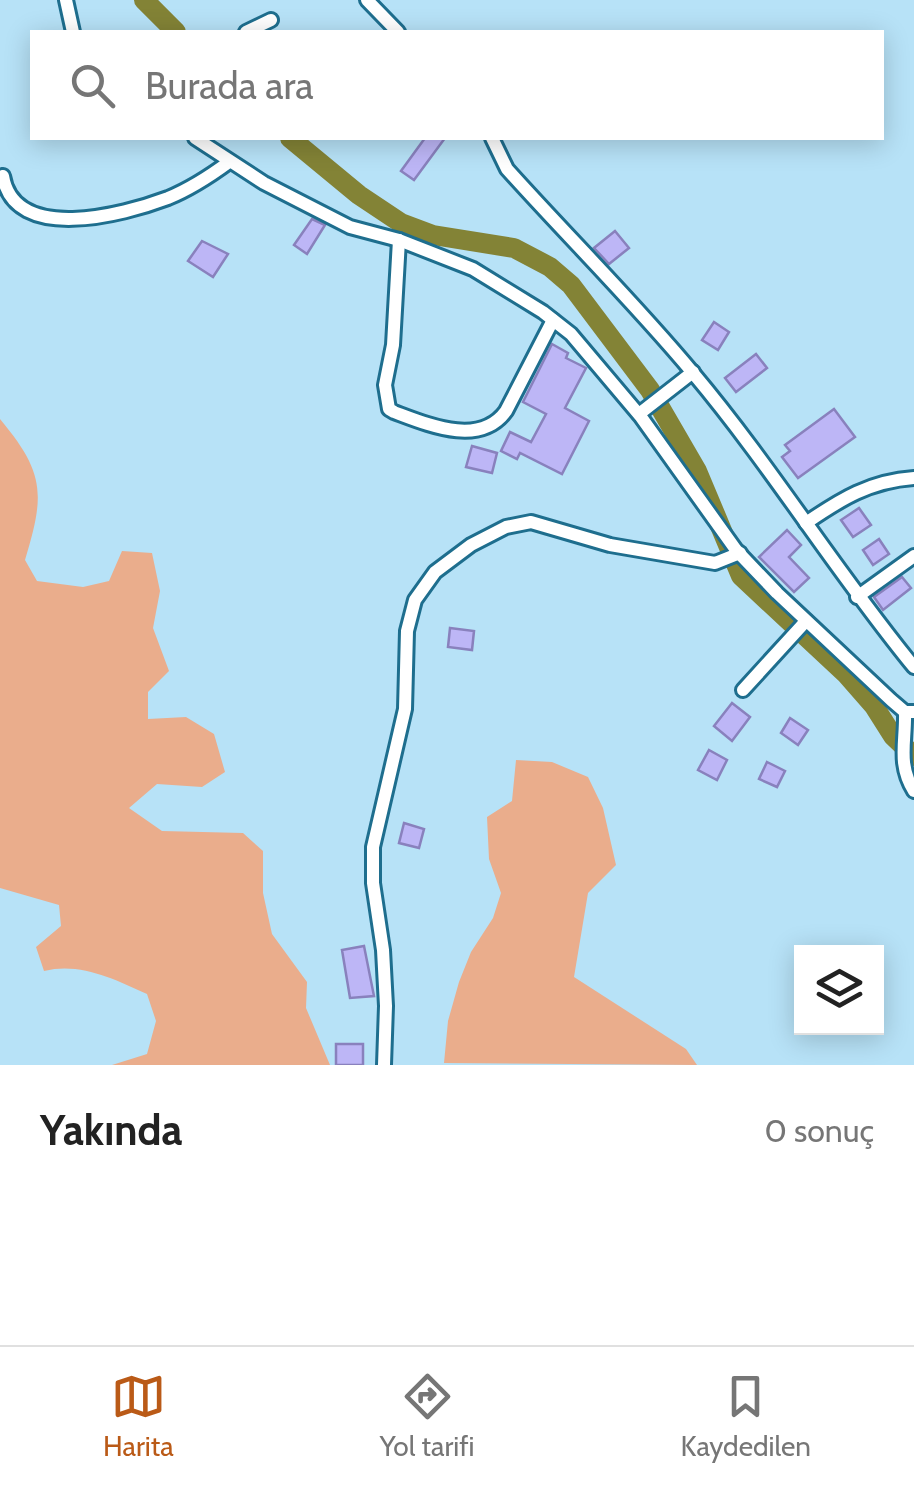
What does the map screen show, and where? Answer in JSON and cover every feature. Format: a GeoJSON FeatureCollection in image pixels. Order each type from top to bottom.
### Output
{"type":"FeatureCollection","features":[{"type":"Feature","properties":{"kind":"street"},"geometry":{"type":"LineString","coordinates":[[66,0],[73,30]]}},
{"type":"Feature","properties":{"kind":"street"},"geometry":{"type":"LineString","coordinates":[[367,0],[396,30]]}},
{"type":"Feature","properties":{"kind":"street"},"geometry":{"type":"LineString","coordinates":[[250,30],[271,20]]}},
{"type":"Feature","properties":{"kind":"street"},"geometry":{"type":"LineString","coordinates":[[198,140],[229,162],[350,227],[399,240],[474,269],[570,334],[638,414],[740,554],[806,621],[909,712],[902,755],[904,776],[914,791]]}},
{"type":"Feature","properties":{"kind":"street"},"geometry":{"type":"LineString","coordinates":[[493,140],[507,169],[693,372],[857,597],[914,666]]}},
{"type":"Feature","properties":{"kind":"street"},"geometry":{"type":"LineString","coordinates":[[3,176],[6,192],[14,204],[28,213],[62,219],[128,210],[167,198],[229,162]]}},
{"type":"Feature","properties":{"kind":"street"},"geometry":{"type":"LineString","coordinates":[[399,240],[385,398],[389,410],[461,432],[495,424],[506,411],[553,320]]}},
{"type":"Feature","properties":{"kind":"street"},"geometry":{"type":"LineString","coordinates":[[638,414],[693,372]]}},
{"type":"Feature","properties":{"kind":"street"},"geometry":{"type":"LineString","coordinates":[[806,523],[848,494],[872,484],[914,478]]}},
{"type":"Feature","properties":{"kind":"street"},"geometry":{"type":"LineString","coordinates":[[384,1065],[386,1006],[373,848],[405,709],[407,631],[415,600],[434,572],[470,545],[506,527],[531,522],[610,546],[715,563],[740,554]]}},
{"type":"Feature","properties":{"kind":"street"},"geometry":{"type":"LineString","coordinates":[[857,597],[914,556]]}},
{"type":"Feature","properties":{"kind":"street"},"geometry":{"type":"LineString","coordinates":[[743,690],[806,621]]}},
{"type":"Feature","properties":{"kind":"shaded area"},"geometry":{"type":"Polygon","coordinates":[[[0,419],[26,455],[37,485],[36,518],[25,560],[37,581],[83,587],[109,581],[122,551],[152,553],[160,591],[153,628],[169,671],[148,692],[148,719],[186,717],[214,734],[225,772],[202,787],[157,784],[129,808],[162,831],[243,833],[263,851],[263,893],[272,934],[307,982],[306,1008],[330,1065],[112,1065],[147,1054],[156,1021],[147,994],[84,970],[44,971],[36,947],[61,926],[59,905],[0,888],[0,419]]]}},
{"type":"Feature","properties":{"kind":"shaded area"},"geometry":{"type":"Polygon","coordinates":[[[516,760],[552,762],[588,777],[603,808],[616,865],[588,893],[574,977],[686,1049],[697,1065],[444,1063],[448,1021],[459,982],[471,952],[493,918],[501,893],[489,859],[487,817],[512,801],[516,760]]]}},
{"type":"Feature","properties":{"kind":"building"},"geometry":{"type":"Polygon","coordinates":[[[424,140],[444,140],[414,180],[401,171],[424,140]]]}},
{"type":"Feature","properties":{"kind":"building"},"geometry":{"type":"Polygon","coordinates":[[[312,219],[325,225],[307,254],[294,245],[312,219]]]}},
{"type":"Feature","properties":{"kind":"building"},"geometry":{"type":"Polygon","coordinates":[[[615,231],[629,248],[609,264],[594,248],[615,231]]]}},
{"type":"Feature","properties":{"kind":"building"},"geometry":{"type":"Polygon","coordinates":[[[202,241],[228,254],[213,277],[188,261],[202,241]]]}},
{"type":"Feature","properties":{"kind":"building"},"geometry":{"type":"Polygon","coordinates":[[[714,322],[729,332],[718,350],[702,340],[714,322]]]}},
{"type":"Feature","properties":{"kind":"building"},"geometry":{"type":"Polygon","coordinates":[[[552,344],[568,353],[566,358],[586,368],[565,408],[589,421],[562,474],[520,453],[517,459],[501,451],[510,432],[531,442],[546,414],[523,402],[552,344]]]}},
{"type":"Feature","properties":{"kind":"building"},"geometry":{"type":"Polygon","coordinates":[[[756,354],[767,368],[736,392],[725,378],[756,354]]]}},
{"type":"Feature","properties":{"kind":"building"},"geometry":{"type":"Polygon","coordinates":[[[834,409],[855,437],[798,478],[782,457],[790,451],[785,445],[834,409]]]}},
{"type":"Feature","properties":{"kind":"building"},"geometry":{"type":"Polygon","coordinates":[[[472,446],[497,453],[492,473],[466,467],[472,446]]]}},
{"type":"Feature","properties":{"kind":"building"},"geometry":{"type":"Polygon","coordinates":[[[859,508],[871,525],[853,537],[841,520],[859,508]]]}},
{"type":"Feature","properties":{"kind":"building"},"geometry":{"type":"Polygon","coordinates":[[[787,530],[801,545],[789,557],[809,578],[794,592],[759,557],[787,530]]]}},
{"type":"Feature","properties":{"kind":"building"},"geometry":{"type":"Polygon","coordinates":[[[879,539],[889,554],[873,565],[863,550],[879,539]]]}},
{"type":"Feature","properties":{"kind":"building"},"geometry":{"type":"Polygon","coordinates":[[[902,577],[911,588],[883,610],[874,597],[902,577]]]}},
{"type":"Feature","properties":{"kind":"building"},"geometry":{"type":"Polygon","coordinates":[[[450,628],[474,631],[472,650],[448,647],[450,628]]]}},
{"type":"Feature","properties":{"kind":"building"},"geometry":{"type":"Polygon","coordinates":[[[732,703],[750,717],[732,741],[714,726],[732,703]]]}},
{"type":"Feature","properties":{"kind":"building"},"geometry":{"type":"Polygon","coordinates":[[[790,718],[808,730],[798,745],[781,733],[790,718]]]}},
{"type":"Feature","properties":{"kind":"building"},"geometry":{"type":"Polygon","coordinates":[[[709,750],[727,760],[717,780],[698,770],[709,750]]]}},
{"type":"Feature","properties":{"kind":"building"},"geometry":{"type":"Polygon","coordinates":[[[767,762],[785,771],[777,787],[759,779],[767,762]]]}},
{"type":"Feature","properties":{"kind":"building"},"geometry":{"type":"Polygon","coordinates":[[[404,823],[424,829],[419,848],[399,843],[404,823]]]}},
{"type":"Feature","properties":{"kind":"building"},"geometry":{"type":"Polygon","coordinates":[[[364,946],[374,996],[350,998],[342,950],[364,946]]]}},
{"type":"Feature","properties":{"kind":"building"},"geometry":{"type":"Polygon","coordinates":[[[336,1044],[363,1044],[363,1065],[336,1065],[336,1044]]]}},
{"type":"Feature","properties":{"kind":"waterway"},"geometry":{"type":"LineString","coordinates":[[144,0],[174,30]]}},
{"type":"Feature","properties":{"kind":"waterway"},"geometry":{"type":"LineString","coordinates":[[292,140],[359,195],[401,223],[433,235],[514,248],[550,267],[571,285],[650,390],[697,471],[741,576],[846,674],[893,736],[914,756]]}}]}
